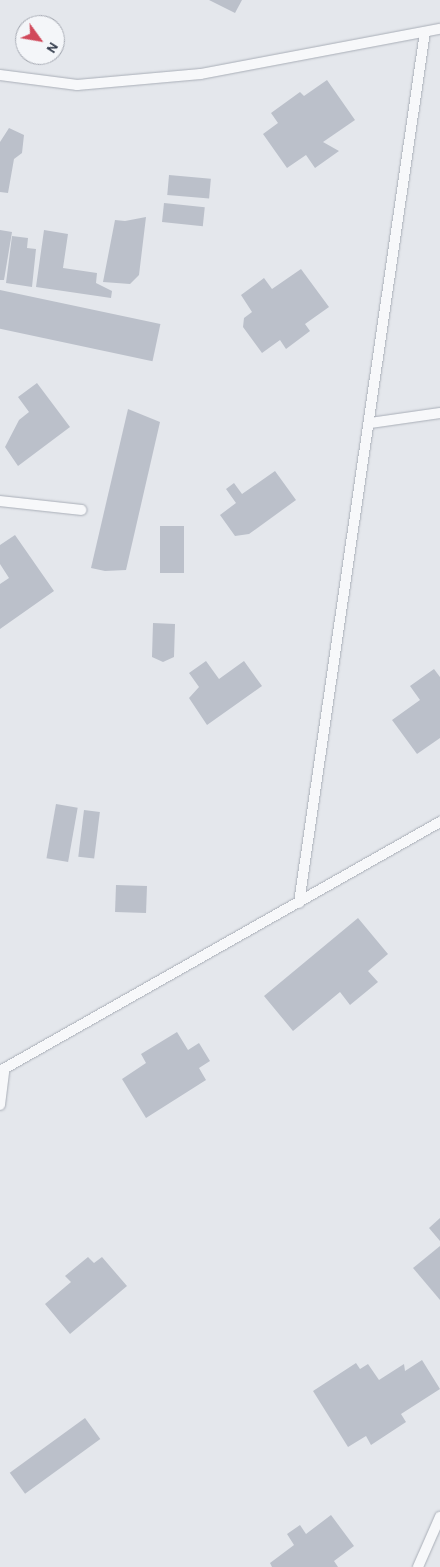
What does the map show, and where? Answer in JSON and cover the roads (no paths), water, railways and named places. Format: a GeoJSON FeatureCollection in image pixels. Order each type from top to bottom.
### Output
{"type":"FeatureCollection","features":[{"type":"Feature","properties":{"kind":"lane"},"geometry":{"type":"LineString","coordinates":[[0,75],[77,85],[201,74],[440,29]]}},
{"type":"Feature","properties":{"kind":"lane"},"geometry":{"type":"LineString","coordinates":[[299,904],[425,32]]}},
{"type":"Feature","properties":{"kind":"lane"},"geometry":{"type":"LineString","coordinates":[[370,422],[440,413]]}},
{"type":"Feature","properties":{"kind":"lane"},"geometry":{"type":"LineString","coordinates":[[0,501],[82,510]]}},
{"type":"Feature","properties":{"kind":"lane"},"geometry":{"type":"LineString","coordinates":[[0,1104],[2,1071],[299,904],[440,822]]}},
{"type":"Feature","properties":{"kind":"lane"},"geometry":{"type":"LineString","coordinates":[[418,1567],[440,1517]]}}]}
